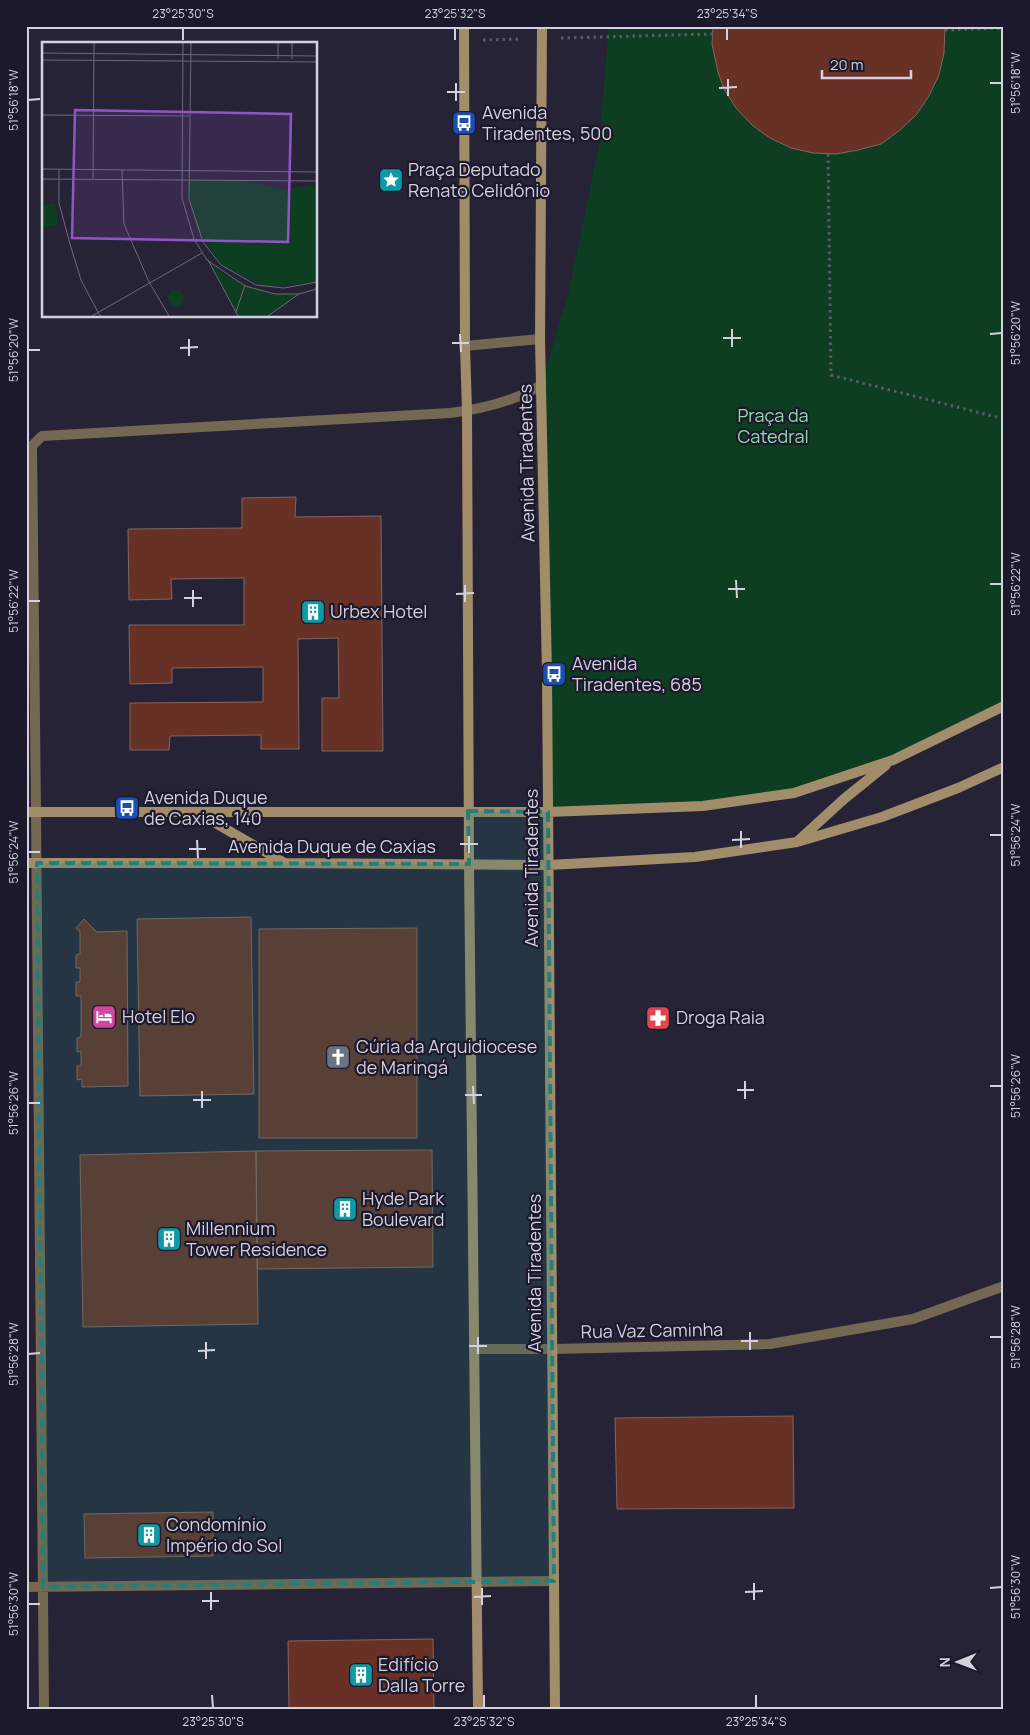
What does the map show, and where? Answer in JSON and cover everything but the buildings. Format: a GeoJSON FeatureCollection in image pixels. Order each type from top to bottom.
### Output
{"type":"FeatureCollection","features":[{"type":"Feature","properties":{"kind":"main road"},"geometry":{"type":"LineString","coordinates":[[464,26],[468,811],[478,1709]]}},
{"type":"Feature","properties":{"kind":"main road","name":"Avenida Tiradentes"},"geometry":{"type":"LineString","coordinates":[[542,26],[540,339],[547,654],[555,1709]]}},
{"type":"Feature","properties":{"kind":"main road"},"geometry":{"type":"LineString","coordinates":[[797,842],[844,799],[893,760],[1004,706]]}},
{"type":"Feature","properties":{"kind":"main road","name":"Avenida Duque de Caxias"},"geometry":{"type":"LineString","coordinates":[[31,812],[548,812],[703,806],[794,794],[893,760]]}},
{"type":"Feature","properties":{"kind":"main road","name":"Avenida Duque de Caxias"},"geometry":{"type":"LineString","coordinates":[[32,863],[548,865],[695,857],[797,842],[882,817],[958,788],[1004,767]]}},
{"type":"Feature","properties":{"kind":"main road"},"geometry":{"type":"LineString","coordinates":[[197,812],[283,863]]}},
{"type":"Feature","properties":{"kind":"street"},"geometry":{"type":"LineString","coordinates":[[465,346],[540,339]]}},
{"type":"Feature","properties":{"kind":"street"},"geometry":{"type":"LineString","coordinates":[[44,1709],[31,812],[32,446],[42,436],[66,434],[467,411],[522,396],[541,385]]}},
{"type":"Feature","properties":{"kind":"street","name":"Rua Vaz Caminha"},"geometry":{"type":"LineString","coordinates":[[474,1349],[770,1344],[913,1319],[1004,1286]]}},
{"type":"Feature","properties":{"kind":"street"},"geometry":{"type":"LineString","coordinates":[[26,1587],[554,1581]]}},
{"type":"Feature","properties":{"kind":"path"},"geometry":{"type":"LineString","coordinates":[[945,30],[1004,28]]}},
{"type":"Feature","properties":{"kind":"path"},"geometry":{"type":"LineString","coordinates":[[609,36],[713,34]]}},
{"type":"Feature","properties":{"kind":"path"},"geometry":{"type":"LineString","coordinates":[[828,154],[831,375],[1004,419]]}},
{"type":"Feature","properties":{"kind":"highlighted area"},"geometry":{"type":"Polygon","coordinates":[[[468,811],[548,812],[554,1581],[43,1587],[37,863],[469,864],[468,811]]]}},
{"type":"Feature","properties":{"kind":"green space","name":"Praça da Catedral"},"geometry":{"type":"Polygon","coordinates":[[[609,26],[1004,26],[1004,706],[893,760],[794,793],[703,806],[548,812],[541,385],[568,296],[599,146],[609,26]]]}},
{"type":"Feature","properties":{"kind":"place","name":"Avenida Tiradentes, 500"},"geometry":{"type":"Point","coordinates":[464,123]}},
{"type":"Feature","properties":{"kind":"place","name":"Praça Deputado Renato Celidônio"},"geometry":{"type":"Point","coordinates":[391,180]}},
{"type":"Feature","properties":{"kind":"place","name":"Urbex Hotel"},"geometry":{"type":"Point","coordinates":[313,612]}},
{"type":"Feature","properties":{"kind":"place","name":"Avenida Tiradentes, 685"},"geometry":{"type":"Point","coordinates":[554,674]}},
{"type":"Feature","properties":{"kind":"place","name":"Avenida Duque de Caxias, 140"},"geometry":{"type":"Point","coordinates":[127,808]}},
{"type":"Feature","properties":{"kind":"place","name":"Hotel Elo"},"geometry":{"type":"Point","coordinates":[104,1017]}},
{"type":"Feature","properties":{"kind":"place","name":"Droga Raia"},"geometry":{"type":"Point","coordinates":[658,1018]}},
{"type":"Feature","properties":{"kind":"place","name":"Cúria da Arquidiocese de Maringá"},"geometry":{"type":"Point","coordinates":[338,1057]}},
{"type":"Feature","properties":{"kind":"place","name":"Hyde Park Boulevard"},"geometry":{"type":"Point","coordinates":[345,1209]}},
{"type":"Feature","properties":{"kind":"place","name":"Millennium Tower Residence"},"geometry":{"type":"Point","coordinates":[169,1239]}},
{"type":"Feature","properties":{"kind":"place","name":"Condomínio Império do Sol"},"geometry":{"type":"Point","coordinates":[149,1535]}},
{"type":"Feature","properties":{"kind":"place","name":"Edifício Dalla Torre"},"geometry":{"type":"Point","coordinates":[361,1675]}}]}
